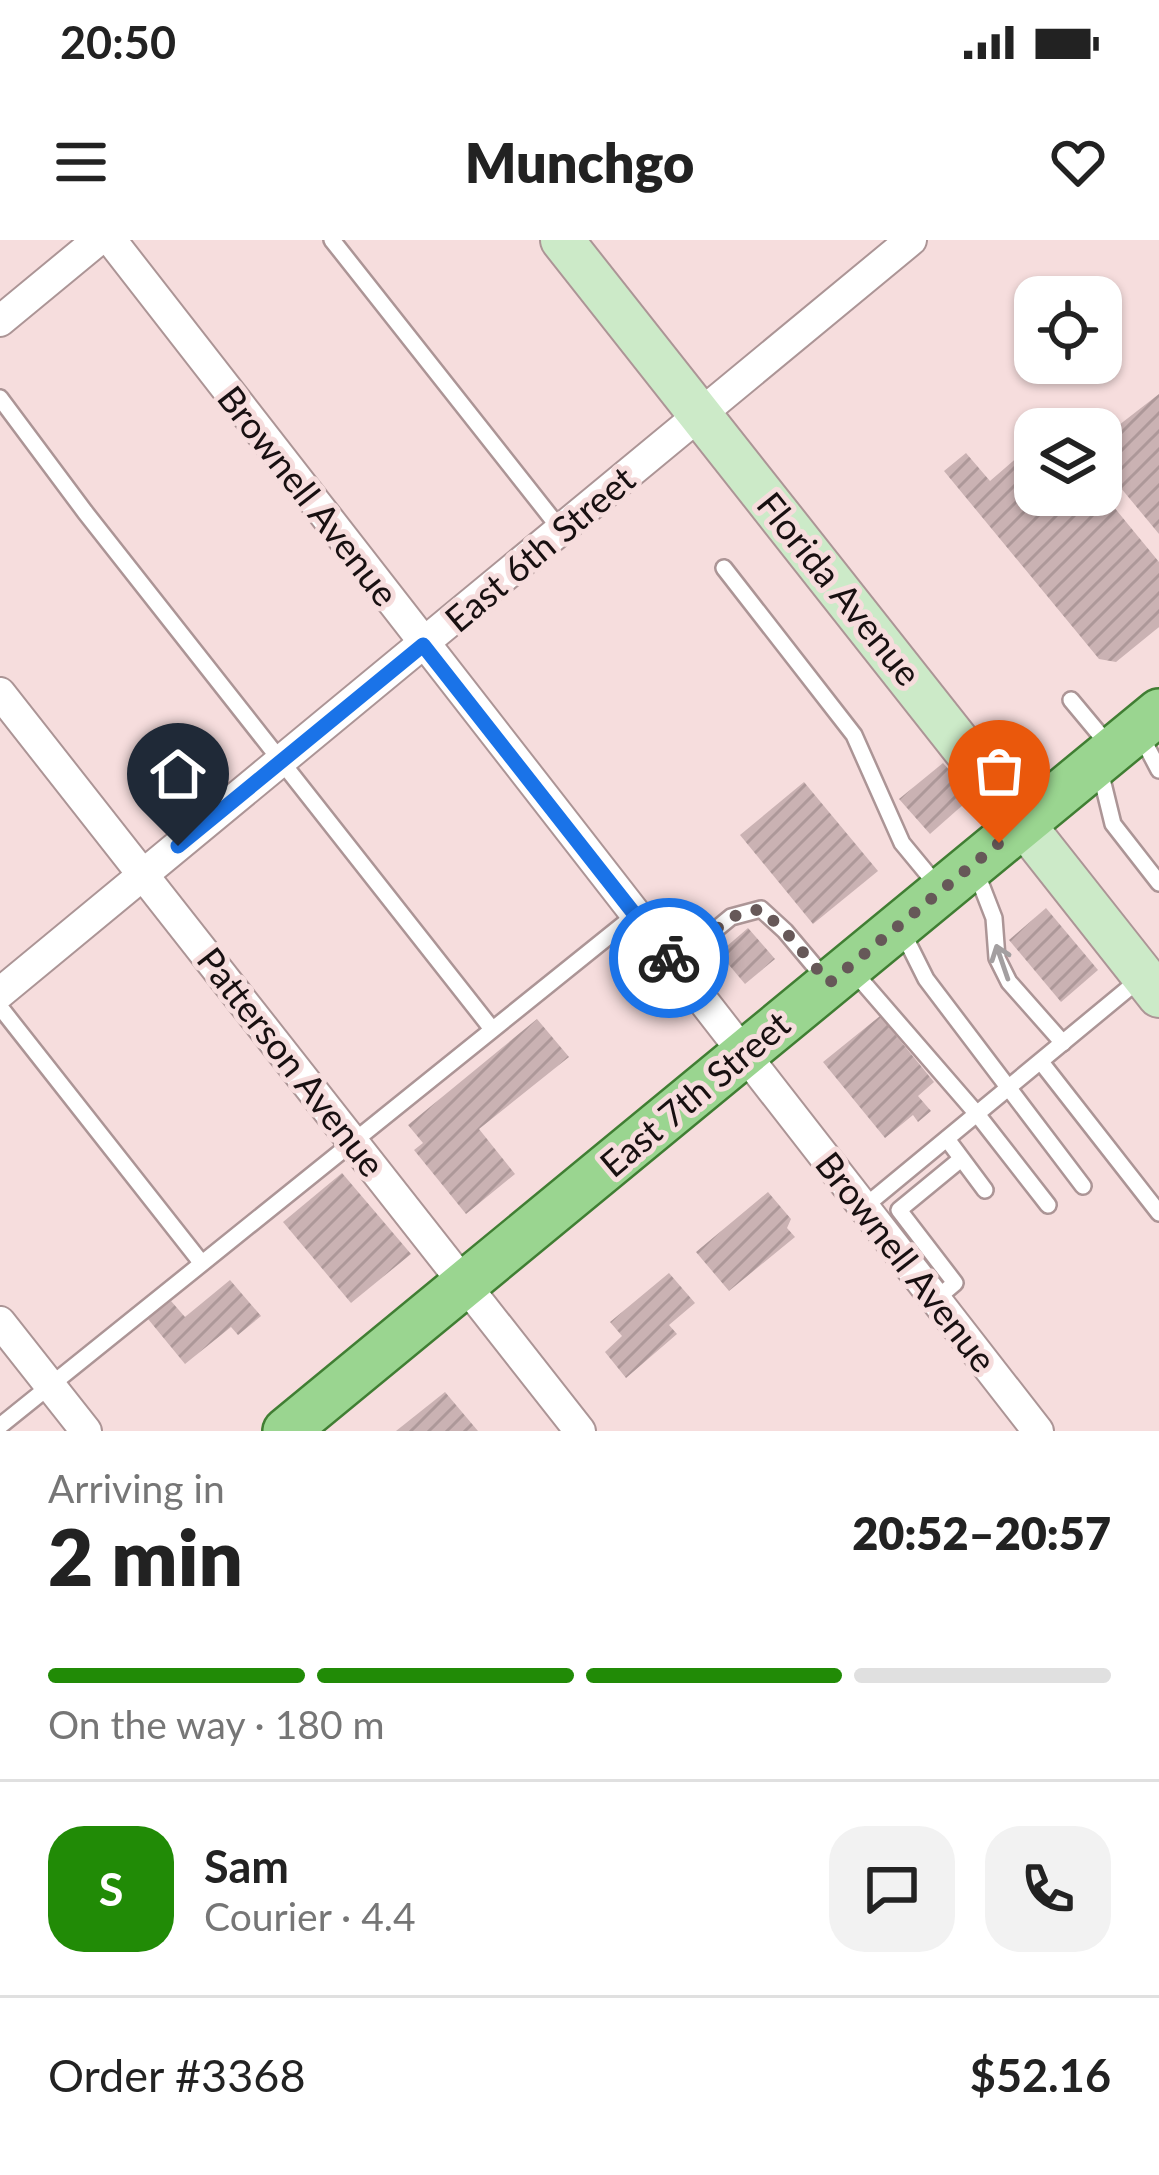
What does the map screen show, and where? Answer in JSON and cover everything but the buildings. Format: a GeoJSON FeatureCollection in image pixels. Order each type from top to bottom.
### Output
{"type":"FeatureCollection","features":[{"type":"Feature","properties":{"kind":"main road","name":"East 7th Street"},"geometry":{"type":"LineString","coordinates":[[286,1431],[1127,738]]}},
{"type":"Feature","properties":{"kind":"street"},"geometry":{"type":"LineString","coordinates":[[0,321],[98,240]]}},
{"type":"Feature","properties":{"kind":"street","name":"Brownell Avenue"},"geometry":{"type":"LineString","coordinates":[[112,240],[1038,1431]]}},
{"type":"Feature","properties":{"kind":"street","name":"Florida Avenue"},"geometry":{"type":"LineString","coordinates":[[562,240],[1151,986]]}},
{"type":"Feature","properties":{"kind":"street","name":"East 6th Street"},"geometry":{"type":"LineString","coordinates":[[0,993],[911,240]]}},
{"type":"Feature","properties":{"kind":"street","name":"Patterson Avenue"},"geometry":{"type":"LineString","coordinates":[[0,693],[580,1431]]}},
{"type":"Feature","properties":{"kind":"street"},"geometry":{"type":"LineString","coordinates":[[0,1322],[86,1431]]}},
{"type":"Feature","properties":{"kind":"lane"},"geometry":{"type":"LineString","coordinates":[[332,240],[562,531]]}},
{"type":"Feature","properties":{"kind":"lane"},"geometry":{"type":"LineString","coordinates":[[0,398],[492,1029]]}},
{"type":"Feature","properties":{"kind":"lane"},"geometry":{"type":"LineString","coordinates":[[724,568],[854,734],[902,843],[957,878],[994,918],[997,958],[1003,970],[1063,1043]]}},
{"type":"Feature","properties":{"kind":"lane"},"geometry":{"type":"LineString","coordinates":[[1071,700],[1127,738],[1159,770]]}},
{"type":"Feature","properties":{"kind":"lane"},"geometry":{"type":"LineString","coordinates":[[1127,738],[1113,824],[1159,883]]}},
{"type":"Feature","properties":{"kind":"lane"},"geometry":{"type":"LineString","coordinates":[[674,964],[731,917],[760,909],[839,975],[976,1114],[1048,1205]]}},
{"type":"Feature","properties":{"kind":"lane"},"geometry":{"type":"LineString","coordinates":[[0,1426],[634,914]]}},
{"type":"Feature","properties":{"kind":"lane"},"geometry":{"type":"LineString","coordinates":[[900,926],[926,979],[1083,1186]]}},
{"type":"Feature","properties":{"kind":"lane"},"geometry":{"type":"LineString","coordinates":[[864,1207],[1063,1043],[1151,986]]}},
{"type":"Feature","properties":{"kind":"lane"},"geometry":{"type":"LineString","coordinates":[[0,1007],[200,1261]]}},
{"type":"Feature","properties":{"kind":"lane"},"geometry":{"type":"LineString","coordinates":[[1041,1062],[1159,1213]]}},
{"type":"Feature","properties":{"kind":"lane"},"geometry":{"type":"LineString","coordinates":[[947,1139],[985,1190]]}},
{"type":"Feature","properties":{"kind":"lane"},"geometry":{"type":"LineString","coordinates":[[936,1300],[955,1283],[899,1210],[962,1159]]}},
{"type":"Feature","properties":{"kind":"way so far"},"geometry":{"type":"LineString","coordinates":[[669,958],[674,964],[731,917],[760,909],[829,983],[999,843]]}},
{"type":"Feature","properties":{"kind":"route"},"geometry":{"type":"LineString","coordinates":[[178,846],[423,645],[669,958]]}}]}
